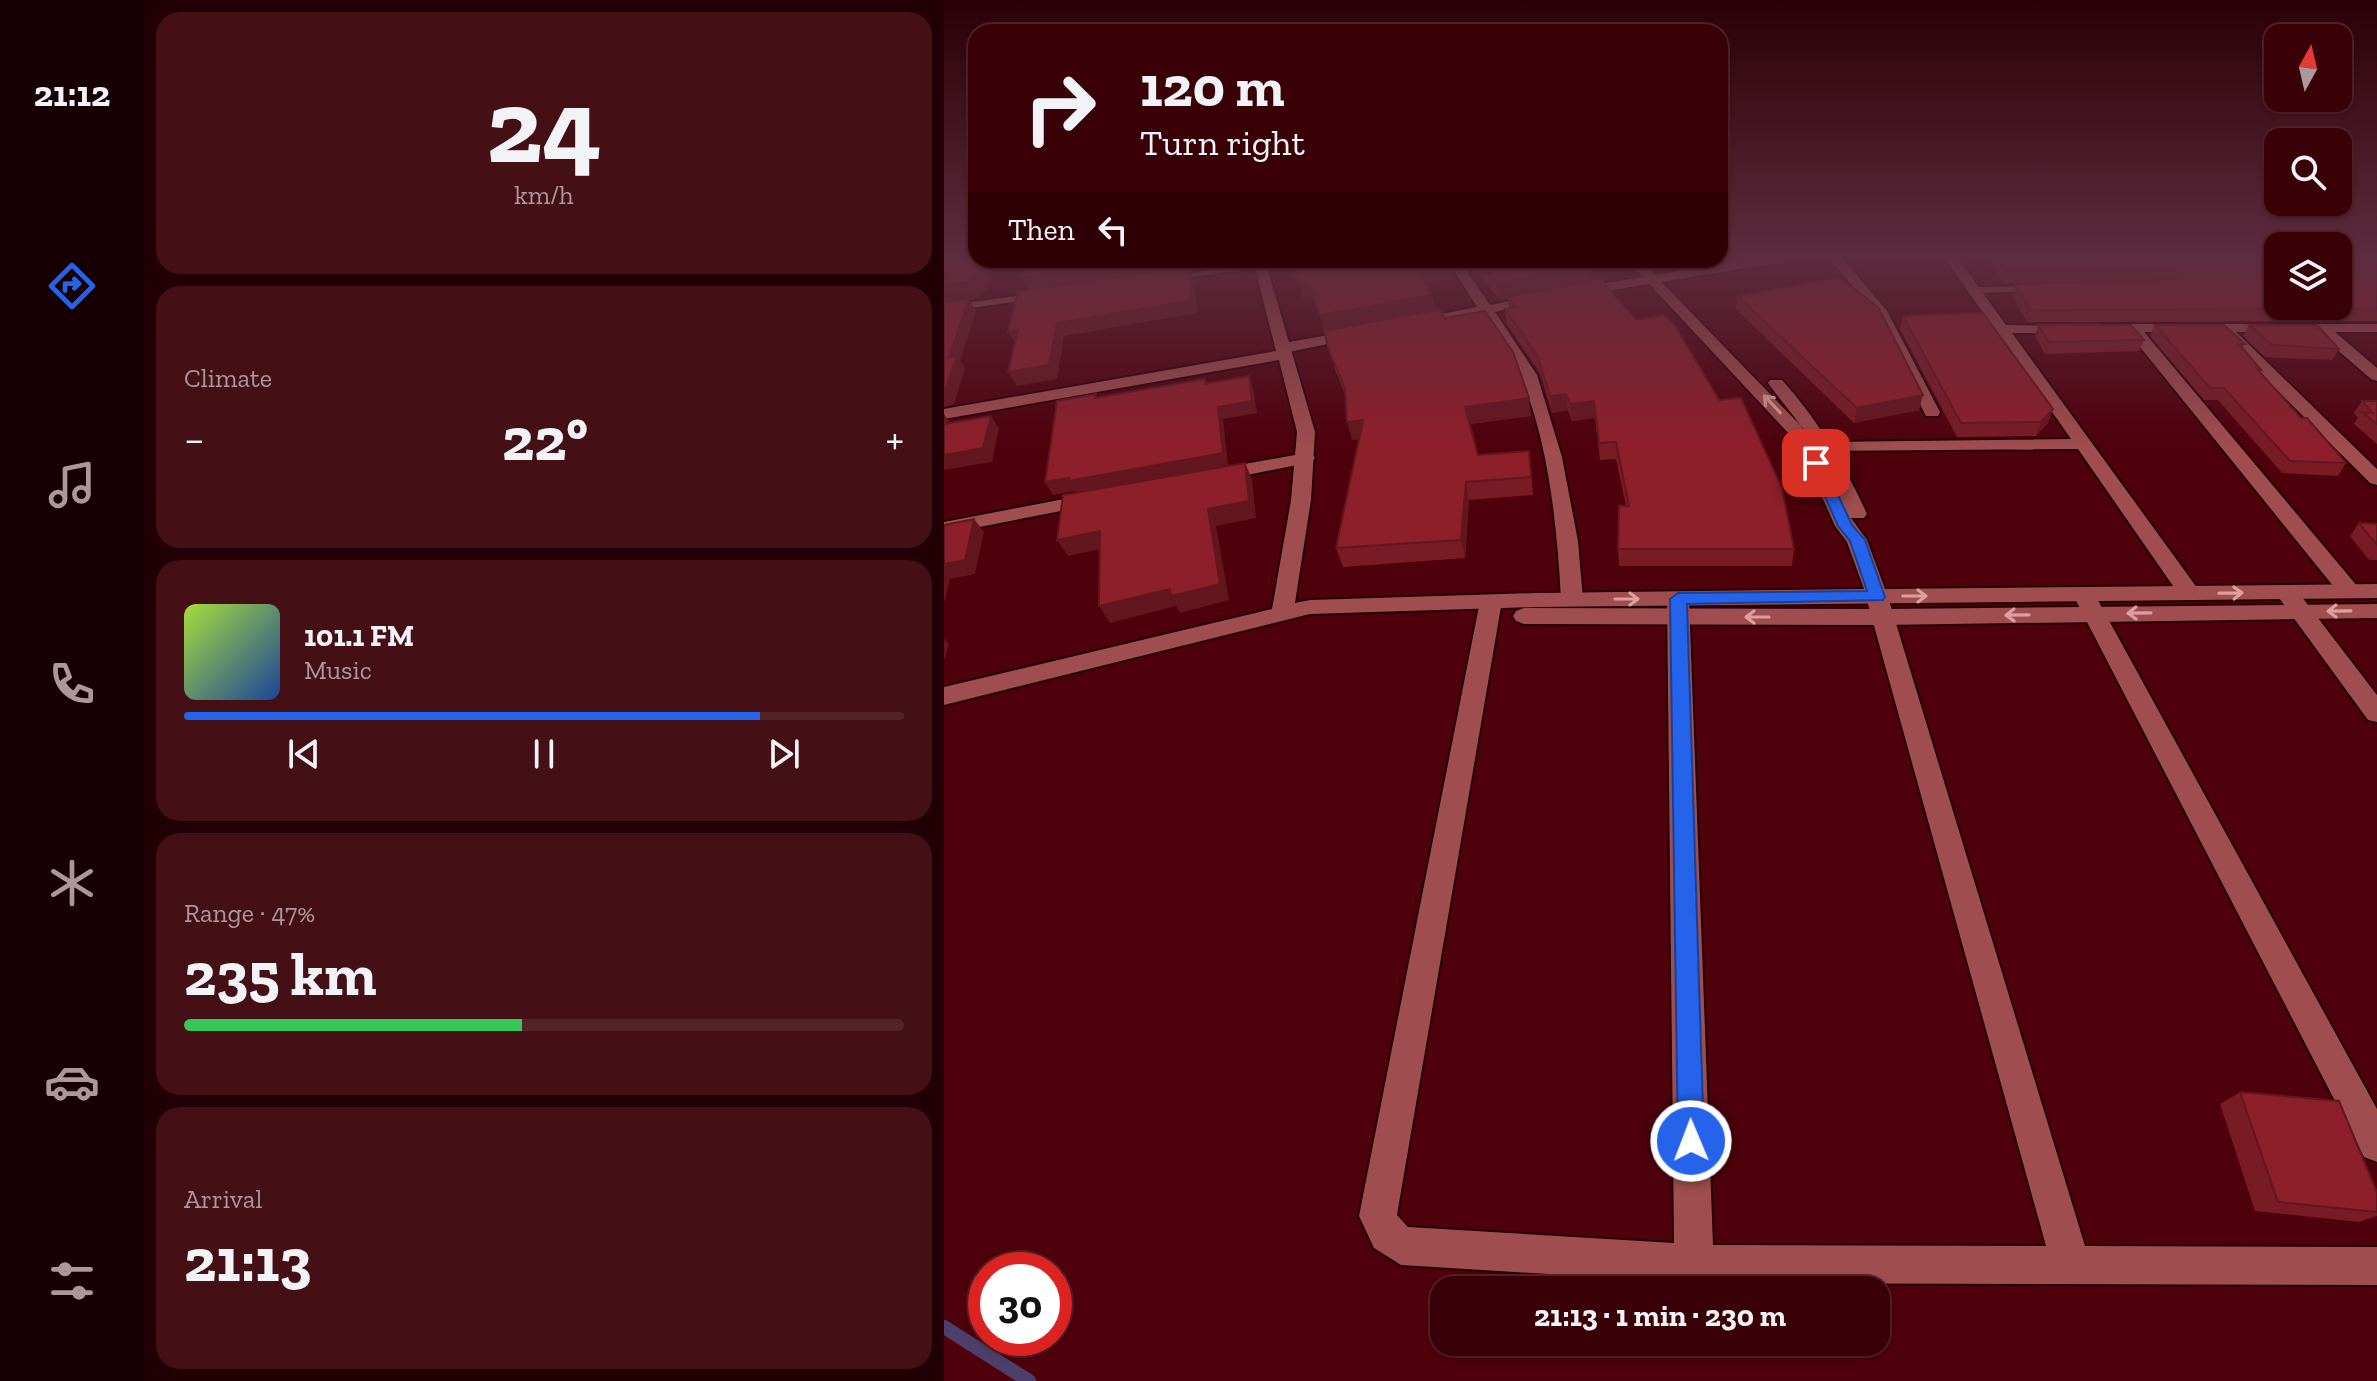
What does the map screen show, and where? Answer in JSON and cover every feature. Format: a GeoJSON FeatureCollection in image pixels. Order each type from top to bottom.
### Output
{"type":"FeatureCollection","features":[{"type":"Feature","properties":{"kind":"street"},"geometry":{"type":"LineString","coordinates":[[1276,318],[1306,432],[1306,458],[1283,611]]}},
{"type":"Feature","properties":{"kind":"street"},"geometry":{"type":"LineString","coordinates":[[1392,327],[1439,318]]}},
{"type":"Feature","properties":{"kind":"street"},"geometry":{"type":"LineString","coordinates":[[1491,318],[1529,375],[1553,457],[1568,541],[1572,599]]}},
{"type":"Feature","properties":{"kind":"street"},"geometry":{"type":"LineString","coordinates":[[1697,318],[1797,432],[1816,463],[1845,526],[1857,540],[1880,607],[2071,1265]]}},
{"type":"Feature","properties":{"kind":"street"},"geometry":{"type":"LineString","coordinates":[[1708,318],[1738,345]]}},
{"type":"Feature","properties":{"kind":"street"},"geometry":{"type":"LineString","coordinates":[[1884,318],[1932,412]]}},
{"type":"Feature","properties":{"kind":"street"},"geometry":{"type":"LineString","coordinates":[[1994,318],[2190,594]]}},
{"type":"Feature","properties":{"kind":"street"},"geometry":{"type":"LineString","coordinates":[[2132,328],[2350,592]]}},
{"type":"Feature","properties":{"kind":"street"},"geometry":{"type":"LineString","coordinates":[[2321,328],[2377,376]]}},
{"type":"Feature","properties":{"kind":"street"},"geometry":{"type":"LineString","coordinates":[[2001,329],[2377,328]]}},
{"type":"Feature","properties":{"kind":"street"},"geometry":{"type":"LineString","coordinates":[[2224,329],[2377,479]]}},
{"type":"Feature","properties":{"kind":"street"},"geometry":{"type":"LineString","coordinates":[[944,414],[1285,351],[1377,330]]}},
{"type":"Feature","properties":{"kind":"street"},"geometry":{"type":"LineString","coordinates":[[1758,366],[1800,408],[1826,447],[1861,522],[1862,532],[1857,540]]}},
{"type":"Feature","properties":{"kind":"street"},"geometry":{"type":"LineString","coordinates":[[1826,447],[2083,444]]}},
{"type":"Feature","properties":{"kind":"street"},"geometry":{"type":"LineString","coordinates":[[1196,479],[1306,458]]}},
{"type":"Feature","properties":{"kind":"street"},"geometry":{"type":"LineString","coordinates":[[944,528],[1121,494]]}},
{"type":"Feature","properties":{"kind":"street"},"geometry":{"type":"LineString","coordinates":[[944,696],[1283,611],[1310,607],[1880,607],[2294,602],[2350,592],[2377,591]]}},
{"type":"Feature","properties":{"kind":"street"},"geometry":{"type":"LineString","coordinates":[[2089,604],[2190,594],[2377,611]]}},
{"type":"Feature","properties":{"kind":"street"},"geometry":{"type":"LineString","coordinates":[[944,708],[1289,622],[1572,599],[1679,608]]}},
{"type":"Feature","properties":{"kind":"street"},"geometry":{"type":"LineString","coordinates":[[2294,602],[2377,713]]}},
{"type":"Feature","properties":{"kind":"street"},"geometry":{"type":"LineString","coordinates":[[2089,604],[2377,1144]]}},
{"type":"Feature","properties":{"kind":"street"},"geometry":{"type":"LineString","coordinates":[[1489,608],[1378,1216],[1387,1235],[1401,1246],[1694,1264],[2377,1266]]}},
{"type":"Feature","properties":{"kind":"street"},"geometry":{"type":"LineString","coordinates":[[1679,608],[1694,1264]]}},
{"type":"Feature","properties":{"kind":"building"},"geometry":{"type":"Polygon","coordinates":[[[944,318],[962,318],[949,357],[957,356],[944,392],[944,318]]]}},
{"type":"Feature","properties":{"kind":"building"},"geometry":{"type":"Polygon","coordinates":[[[1011,318],[1084,318],[1057,323],[1049,365],[1008,372],[1018,330],[1008,332],[1011,318]]]}},
{"type":"Feature","properties":{"kind":"building"},"geometry":{"type":"Polygon","coordinates":[[[1390,318],[1490,318],[1513,352],[1529,398],[1465,407],[1478,455],[1529,451],[1531,477],[1466,482],[1461,540],[1336,548],[1363,420],[1347,422],[1345,388],[1324,331],[1390,318]]]}},
{"type":"Feature","properties":{"kind":"building"},"geometry":{"type":"Polygon","coordinates":[[[1511,318],[1667,318],[1719,400],[1741,398],[1782,488],[1794,549],[1618,549],[1619,506],[1629,506],[1616,442],[1599,443],[1594,401],[1570,404],[1566,394],[1550,396],[1538,357],[1511,318]]]}},
{"type":"Feature","properties":{"kind":"building"},"geometry":{"type":"Polygon","coordinates":[[[1761,318],[1884,318],[1923,395],[1857,408],[1761,318]]]}},
{"type":"Feature","properties":{"kind":"building"},"geometry":{"type":"Polygon","coordinates":[[[1904,318],[1987,318],[2053,409],[2041,422],[1961,423],[1904,318]]]}},
{"type":"Feature","properties":{"kind":"building"},"geometry":{"type":"Polygon","coordinates":[[[2038,325],[2131,325],[2144,340],[2049,342],[2038,325]]]}},
{"type":"Feature","properties":{"kind":"building"},"geometry":{"type":"Polygon","coordinates":[[[2155,325],[2224,325],[2245,344],[2239,344],[2261,370],[2257,369],[2301,418],[2307,418],[2346,463],[2290,461],[2224,388],[2210,388],[2155,325]]]}},
{"type":"Feature","properties":{"kind":"building"},"geometry":{"type":"Polygon","coordinates":[[[2249,325],[2317,325],[2339,349],[2272,345],[2249,325]]]}},
{"type":"Feature","properties":{"kind":"building"},"geometry":{"type":"Polygon","coordinates":[[[1249,376],[1252,401],[1218,407],[1223,453],[1068,481],[1069,478],[1045,482],[1057,401],[1096,394],[1095,398],[1205,379],[1205,384],[1249,376]]]}},
{"type":"Feature","properties":{"kind":"building"},"geometry":{"type":"Polygon","coordinates":[[[2362,401],[2377,401],[2377,424],[2362,412],[2373,413],[2362,401]]]}},
{"type":"Feature","properties":{"kind":"building"},"geometry":{"type":"Polygon","coordinates":[[[991,416],[983,448],[944,455],[944,424],[991,416]]]}},
{"type":"Feature","properties":{"kind":"building"},"geometry":{"type":"Polygon","coordinates":[[[1245,463],[1249,501],[1208,509],[1220,584],[1171,596],[1170,589],[1099,606],[1100,531],[1057,540],[1063,495],[1245,463]]]}},
{"type":"Feature","properties":{"kind":"building"},"geometry":{"type":"Polygon","coordinates":[[[974,519],[965,560],[944,564],[944,525],[974,519]]]}},
{"type":"Feature","properties":{"kind":"building"},"geometry":{"type":"Polygon","coordinates":[[[2359,523],[2377,524],[2377,545],[2359,523]]]}},
{"type":"Feature","properties":{"kind":"building"},"geometry":{"type":"Polygon","coordinates":[[[2240,1092],[2339,1101],[2377,1192],[2377,1212],[2278,1202],[2240,1092]]]}},
{"type":"Feature","properties":{"kind":"waterway"},"geometry":{"type":"LineString","coordinates":[[944,1327],[1029,1381]]}},
{"type":"Feature","properties":{"kind":"route"},"geometry":{"type":"LineString","coordinates":[[1691,1141],[1678,599],[1877,597],[1857,540],[1845,526],[1816,463]]}}]}
